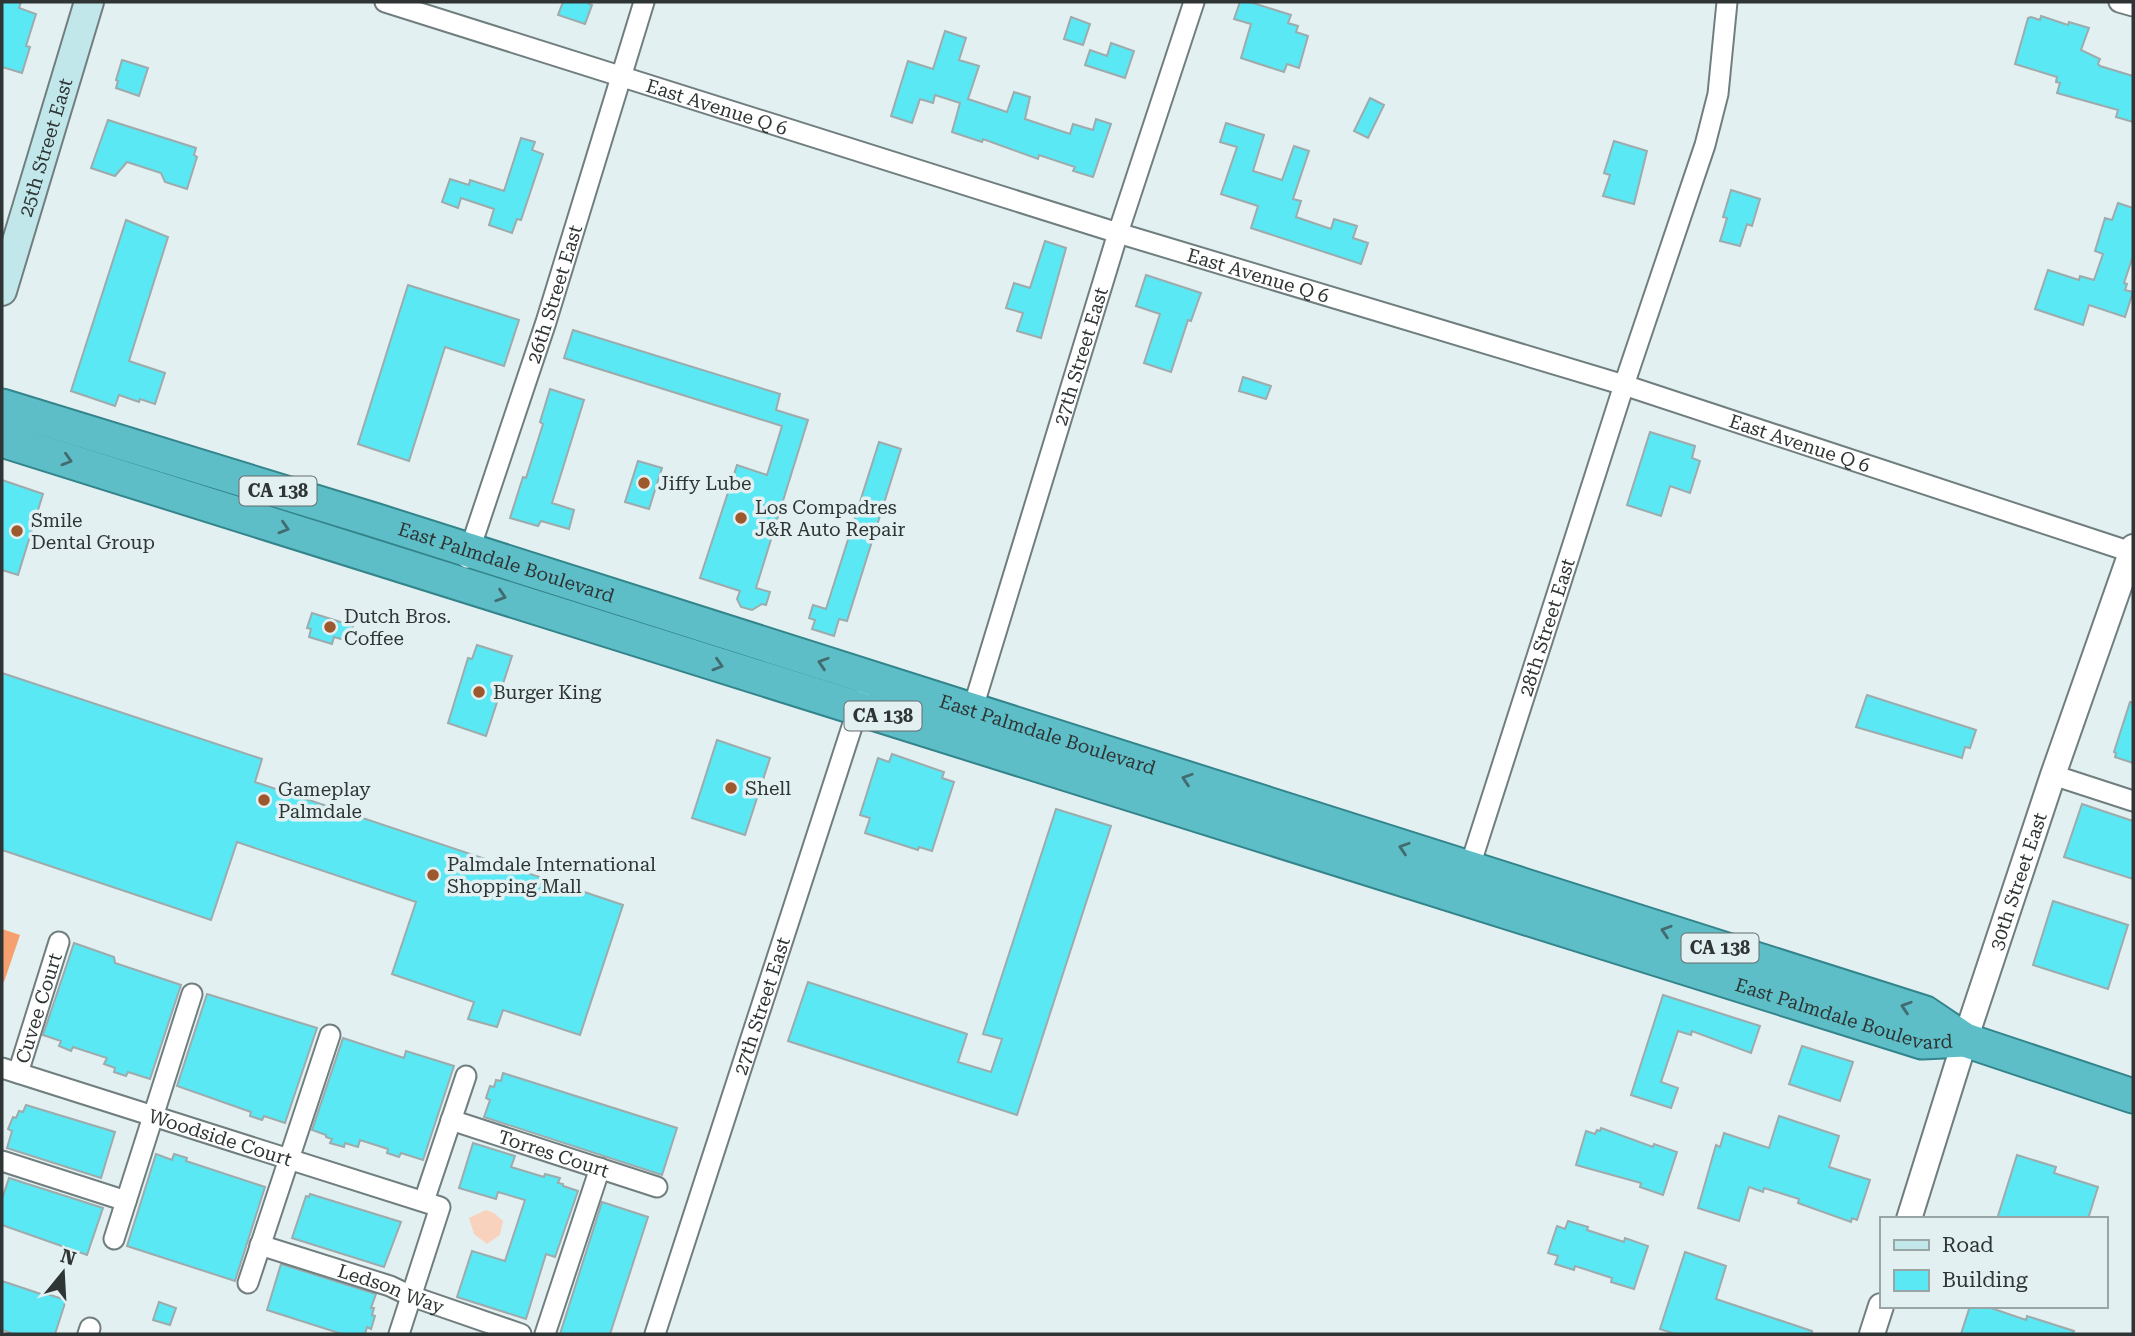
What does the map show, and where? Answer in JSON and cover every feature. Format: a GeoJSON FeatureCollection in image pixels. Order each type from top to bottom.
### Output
{"type":"FeatureCollection","features":[{"type":"Feature","properties":{"kind":"highway","name":"East Palmdale Boulevard"},"geometry":{"type":"LineString","coordinates":[[2,406],[469,551],[864,693],[1922,1042],[1965,1040]]}},
{"type":"Feature","properties":{"kind":"highway","name":"East Palmdale Boulevard"},"geometry":{"type":"LineString","coordinates":[[2,440],[459,583],[864,693],[972,711],[1925,1013],[1965,1040],[2133,1096]]}},
{"type":"Feature","properties":{"kind":"main road","name":"25th Street East"},"geometry":{"type":"LineString","coordinates":[[2,291],[89,2]]}},
{"type":"Feature","properties":{"kind":"street","name":"East Avenue Q 6"},"geometry":{"type":"LineString","coordinates":[[385,2],[1118,233],[1624,385],[2132,550]]}},
{"type":"Feature","properties":{"kind":"street","name":"26th Street East"},"geometry":{"type":"LineString","coordinates":[[459,583],[547,322],[644,2]]}},
{"type":"Feature","properties":{"kind":"street","name":"27th Street East"},"geometry":{"type":"LineString","coordinates":[[972,711],[1118,233],[1194,2]]}},
{"type":"Feature","properties":{"kind":"street","name":"28th Street East"},"geometry":{"type":"LineString","coordinates":[[1469,869],[1624,385],[1705,145],[1718,94],[1727,2]]}},
{"type":"Feature","properties":{"kind":"street"},"geometry":{"type":"LineString","coordinates":[[2119,2],[2133,6]]}},
{"type":"Feature","properties":{"kind":"street","name":"30th Street East"},"geometry":{"type":"LineString","coordinates":[[1910,1217],[2053,775],[2132,550]]}},
{"type":"Feature","properties":{"kind":"street","name":"27th Street East"},"geometry":{"type":"LineString","coordinates":[[655,1334],[864,693]]}},
{"type":"Feature","properties":{"kind":"street"},"geometry":{"type":"LineString","coordinates":[[2053,775],[2133,801]]}},
{"type":"Feature","properties":{"kind":"street","name":"Cuvee Court"},"geometry":{"type":"LineString","coordinates":[[10,1070],[60,942]]}},
{"type":"Feature","properties":{"kind":"street"},"geometry":{"type":"LineString","coordinates":[[114,1239],[192,994]]}},
{"type":"Feature","properties":{"kind":"street"},"geometry":{"type":"LineString","coordinates":[[248,1283],[330,1035]]}},
{"type":"Feature","properties":{"kind":"street","name":"Woodside Court"},"geometry":{"type":"LineString","coordinates":[[10,1070],[432,1204]]}},
{"type":"Feature","properties":{"kind":"street"},"geometry":{"type":"LineString","coordinates":[[399,1334],[411,1296],[451,1120],[466,1076]]}},
{"type":"Feature","properties":{"kind":"street","name":"Torres Court"},"geometry":{"type":"LineString","coordinates":[[451,1120],[657,1187]]}},
{"type":"Feature","properties":{"kind":"street"},"geometry":{"type":"LineString","coordinates":[[2,1161],[126,1201]]}},
{"type":"Feature","properties":{"kind":"street"},"geometry":{"type":"LineString","coordinates":[[545,1334],[600,1168]]}},
{"type":"Feature","properties":{"kind":"street","name":"Ledson Way"},"geometry":{"type":"LineString","coordinates":[[260,1245],[390,1286],[411,1296],[522,1334]]}},
{"type":"Feature","properties":{"kind":"street"},"geometry":{"type":"LineString","coordinates":[[1872,1334],[1880,1308]]}},
{"type":"Feature","properties":{"kind":"shaded area"},"geometry":{"type":"Polygon","coordinates":[[[2,929],[20,935],[4,982],[2,981],[2,929]]]}},
{"type":"Feature","properties":{"kind":"shaded area"},"geometry":{"type":"Polygon","coordinates":[[[486,1210],[503,1221],[500,1235],[487,1244],[474,1234],[469,1218],[486,1210]]]}},
{"type":"Feature","properties":{"kind":"building"},"geometry":{"type":"Polygon","coordinates":[[[2,2],[21,2],[19,8],[36,14],[26,46],[30,47],[22,73],[2,67],[2,2]]]}},
{"type":"Feature","properties":{"kind":"building"},"geometry":{"type":"Polygon","coordinates":[[[563,2],[590,2],[592,5],[585,24],[558,15],[563,2]]]}},
{"type":"Feature","properties":{"kind":"building"},"geometry":{"type":"Polygon","coordinates":[[[1240,2],[1250,2],[1291,15],[1288,23],[1298,26],[1296,32],[1308,36],[1299,68],[1287,64],[1284,72],[1241,58],[1251,24],[1234,19],[1240,2]]]}},
{"type":"Feature","properties":{"kind":"building"},"geometry":{"type":"Polygon","coordinates":[[[2041,16],[2068,25],[2069,22],[2089,28],[2081,50],[2100,59],[2100,66],[2133,76],[2133,122],[2116,117],[2118,110],[2057,93],[2060,83],[2056,82],[2057,77],[2015,64],[2028,18],[2040,20],[2041,16]]]}},
{"type":"Feature","properties":{"kind":"building"},"geometry":{"type":"Polygon","coordinates":[[[1071,17],[1090,24],[1083,45],[1064,39],[1071,17]]]}},
{"type":"Feature","properties":{"kind":"building"},"geometry":{"type":"Polygon","coordinates":[[[945,31],[966,38],[959,60],[979,66],[968,99],[1007,112],[1014,92],[1030,97],[1025,119],[1070,134],[1073,124],[1093,130],[1096,119],[1111,124],[1093,177],[1073,171],[1075,167],[1039,155],[1038,159],[983,139],[982,142],[952,132],[960,103],[935,95],[933,103],[920,99],[912,123],[891,116],[908,61],[933,69],[945,31]]]}},
{"type":"Feature","properties":{"kind":"building"},"geometry":{"type":"Polygon","coordinates":[[[1111,43],[1134,51],[1125,78],[1085,65],[1090,50],[1107,56],[1111,43]]]}},
{"type":"Feature","properties":{"kind":"building"},"geometry":{"type":"Polygon","coordinates":[[[122,60],[148,68],[139,96],[116,88],[122,60]]]}},
{"type":"Feature","properties":{"kind":"building"},"geometry":{"type":"Polygon","coordinates":[[[1370,98],[1384,105],[1368,138],[1354,131],[1370,98]]]}},
{"type":"Feature","properties":{"kind":"building"},"geometry":{"type":"Polygon","coordinates":[[[108,120],[196,148],[194,155],[197,157],[187,189],[165,182],[161,173],[127,162],[115,176],[91,168],[108,120]]]}},
{"type":"Feature","properties":{"kind":"building"},"geometry":{"type":"Polygon","coordinates":[[[1226,123],[1264,135],[1253,171],[1282,180],[1294,146],[1309,151],[1293,199],[1301,201],[1296,217],[1331,229],[1334,219],[1357,226],[1353,238],[1368,243],[1361,264],[1251,228],[1258,206],[1221,194],[1237,147],[1220,142],[1226,123]]]}},
{"type":"Feature","properties":{"kind":"building"},"geometry":{"type":"Polygon","coordinates":[[[521,138],[535,142],[532,150],[543,154],[521,220],[517,219],[512,233],[489,225],[494,209],[461,198],[458,208],[442,202],[450,179],[469,185],[470,180],[504,191],[521,138]]]}},
{"type":"Feature","properties":{"kind":"building"},"geometry":{"type":"Polygon","coordinates":[[[1614,141],[1647,151],[1634,204],[1603,196],[1610,175],[1604,173],[1614,141]]]}},
{"type":"Feature","properties":{"kind":"building"},"geometry":{"type":"Polygon","coordinates":[[[1731,190],[1760,199],[1752,226],[1747,224],[1740,246],[1720,241],[1727,218],[1723,217],[1731,190]]]}},
{"type":"Feature","properties":{"kind":"building"},"geometry":{"type":"Polygon","coordinates":[[[2118,203],[2133,208],[2133,256],[2124,283],[2127,284],[2125,290],[2133,292],[2125,317],[2089,305],[2083,325],[2035,309],[2048,270],[2079,280],[2080,276],[2094,280],[2103,254],[2095,251],[2105,218],[2112,220],[2118,203]]]}},
{"type":"Feature","properties":{"kind":"building"},"geometry":{"type":"Polygon","coordinates":[[[126,220],[168,237],[129,361],[165,373],[155,404],[119,395],[115,406],[71,391],[126,220]]]}},
{"type":"Feature","properties":{"kind":"building"},"geometry":{"type":"Polygon","coordinates":[[[1045,241],[1066,248],[1041,338],[1017,331],[1023,313],[1006,308],[1014,283],[1030,288],[1045,241]]]}},
{"type":"Feature","properties":{"kind":"building"},"geometry":{"type":"Polygon","coordinates":[[[1146,275],[1201,293],[1191,321],[1188,320],[1171,372],[1144,363],[1160,314],[1136,306],[1146,275]]]}},
{"type":"Feature","properties":{"kind":"building"},"geometry":{"type":"Polygon","coordinates":[[[408,285],[519,320],[504,366],[445,347],[409,461],[358,444],[408,285]]]}},
{"type":"Feature","properties":{"kind":"building"},"geometry":{"type":"Polygon","coordinates":[[[573,330],[780,394],[776,410],[808,420],[756,588],[770,592],[766,605],[762,604],[752,610],[741,607],[737,599],[740,591],[700,578],[737,465],[767,475],[782,426],[564,358],[573,330]]]}},
{"type":"Feature","properties":{"kind":"building"},"geometry":{"type":"Polygon","coordinates":[[[1243,377],[1271,386],[1266,399],[1239,391],[1243,377]]]}},
{"type":"Feature","properties":{"kind":"building"},"geometry":{"type":"Polygon","coordinates":[[[550,389],[584,400],[552,503],[574,510],[569,529],[541,521],[538,526],[510,518],[543,424],[540,422],[550,389]]]}},
{"type":"Feature","properties":{"kind":"building"},"geometry":{"type":"Polygon","coordinates":[[[1650,432],[1695,446],[1692,458],[1700,461],[1690,493],[1670,486],[1661,516],[1627,505],[1650,432]]]}},
{"type":"Feature","properties":{"kind":"building"},"geometry":{"type":"Polygon","coordinates":[[[879,442],[901,449],[847,621],[839,619],[834,636],[812,629],[815,620],[809,618],[813,605],[826,609],[879,442]]]}},
{"type":"Feature","properties":{"kind":"building","name":"Jiffy Lube"},"geometry":{"type":"Polygon","coordinates":[[[638,461],[662,468],[649,509],[625,502],[638,461]]]}},
{"type":"Feature","properties":{"kind":"building","name":"Smile Dental Group"},"geometry":{"type":"Polygon","coordinates":[[[2,480],[43,494],[18,575],[2,570],[2,480]]]}},
{"type":"Feature","properties":{"kind":"building","name":"Dutch Bros. Coffee"},"geometry":{"type":"Polygon","coordinates":[[[312,613],[353,626],[348,641],[334,637],[332,644],[309,637],[311,629],[307,628],[312,613]]]}},
{"type":"Feature","properties":{"kind":"building","name":"Burger King"},"geometry":{"type":"Polygon","coordinates":[[[477,645],[512,656],[486,736],[448,723],[468,658],[472,659],[477,645]]]}},
{"type":"Feature","properties":{"kind":"building","name":"Palmdale International Shopping Mall"},"geometry":{"type":"Polygon","coordinates":[[[2,673],[262,759],[255,782],[623,905],[580,1035],[503,1010],[497,1027],[468,1019],[474,1002],[392,974],[416,902],[237,842],[211,920],[2,850],[2,673]]]}},
{"type":"Feature","properties":{"kind":"building"},"geometry":{"type":"Polygon","coordinates":[[[1867,695],[1976,730],[1970,748],[1965,747],[1962,758],[1856,727],[1867,695]]]}},
{"type":"Feature","properties":{"kind":"building"},"geometry":{"type":"Polygon","coordinates":[[[2130,702],[2133,703],[2133,763],[2115,757],[2114,752],[2130,702]]]}},
{"type":"Feature","properties":{"kind":"building","name":"Shell"},"geometry":{"type":"Polygon","coordinates":[[[717,740],[770,758],[745,835],[692,818],[717,740]]]}},
{"type":"Feature","properties":{"kind":"building"},"geometry":{"type":"Polygon","coordinates":[[[892,754],[944,772],[942,778],[954,782],[932,851],[919,847],[918,850],[865,833],[870,818],[860,815],[878,758],[889,762],[892,754]]]}},
{"type":"Feature","properties":{"kind":"building"},"geometry":{"type":"Polygon","coordinates":[[[2082,804],[2133,821],[2133,879],[2064,857],[2082,804]]]}},
{"type":"Feature","properties":{"kind":"building"},"geometry":{"type":"Polygon","coordinates":[[[1056,809],[1111,826],[1017,1115],[788,1041],[808,982],[967,1034],[958,1062],[991,1072],[1002,1039],[983,1034],[1056,809]]]}},
{"type":"Feature","properties":{"kind":"building"},"geometry":{"type":"Polygon","coordinates":[[[2053,901],[2128,925],[2108,989],[2033,965],[2053,901]]]}},
{"type":"Feature","properties":{"kind":"building"},"geometry":{"type":"Polygon","coordinates":[[[74,943],[114,957],[115,963],[181,985],[150,1079],[128,1072],[126,1076],[114,1072],[115,1068],[104,1064],[107,1058],[73,1047],[71,1051],[59,1046],[61,1041],[43,1035],[74,943]]]}},
{"type":"Feature","properties":{"kind":"building"},"geometry":{"type":"Polygon","coordinates":[[[207,994],[317,1028],[285,1123],[264,1116],[262,1120],[250,1116],[251,1112],[177,1086],[207,994]]]}},
{"type":"Feature","properties":{"kind":"building"},"geometry":{"type":"Polygon","coordinates":[[[1663,995],[1760,1026],[1751,1053],[1692,1031],[1691,1035],[1678,1031],[1661,1082],[1678,1088],[1671,1108],[1631,1095],[1663,995]]]}},
{"type":"Feature","properties":{"kind":"building"},"geometry":{"type":"Polygon","coordinates":[[[343,1038],[404,1058],[406,1051],[454,1066],[423,1160],[401,1153],[399,1157],[387,1153],[388,1149],[360,1140],[358,1147],[345,1143],[344,1147],[330,1143],[332,1139],[312,1130],[343,1038]]]}},
{"type":"Feature","properties":{"kind":"building"},"geometry":{"type":"Polygon","coordinates":[[[1802,1046],[1853,1062],[1840,1101],[1789,1084],[1802,1046]]]}},
{"type":"Feature","properties":{"kind":"building"},"geometry":{"type":"Polygon","coordinates":[[[503,1073],[677,1128],[662,1175],[484,1117],[490,1100],[486,1098],[490,1086],[494,1087],[496,1080],[501,1081],[503,1073]]]}},
{"type":"Feature","properties":{"kind":"building"},"geometry":{"type":"Polygon","coordinates":[[[26,1105],[115,1132],[101,1178],[7,1148],[12,1131],[8,1129],[13,1117],[16,1118],[19,1111],[23,1112],[26,1105]]]}},
{"type":"Feature","properties":{"kind":"building"},"geometry":{"type":"Polygon","coordinates":[[[1779,1116],[1839,1136],[1829,1167],[1870,1180],[1857,1220],[1852,1218],[1851,1222],[1798,1203],[1799,1199],[1764,1188],[1763,1192],[1749,1187],[1739,1221],[1698,1208],[1716,1145],[1720,1147],[1724,1133],[1769,1148],[1779,1116]]]}},
{"type":"Feature","properties":{"kind":"building"},"geometry":{"type":"Polygon","coordinates":[[[1601,1128],[1653,1147],[1654,1144],[1677,1152],[1663,1195],[1640,1187],[1641,1183],[1576,1165],[1586,1131],[1595,1134],[1601,1128]]]}},
{"type":"Feature","properties":{"kind":"building"},"geometry":{"type":"Polygon","coordinates":[[[473,1143],[515,1156],[511,1167],[544,1177],[545,1174],[560,1178],[558,1183],[578,1191],[555,1257],[546,1254],[526,1319],[457,1297],[472,1251],[505,1261],[525,1200],[498,1192],[496,1199],[459,1188],[473,1143]]]}},
{"type":"Feature","properties":{"kind":"building"},"geometry":{"type":"Polygon","coordinates":[[[156,1154],[172,1160],[174,1154],[187,1158],[186,1161],[265,1187],[235,1281],[127,1246],[156,1154]]]}},
{"type":"Feature","properties":{"kind":"building"},"geometry":{"type":"Polygon","coordinates":[[[2017,1155],[2056,1167],[2054,1173],[2098,1187],[2089,1217],[1998,1217],[2017,1155]]]}},
{"type":"Feature","properties":{"kind":"building"},"geometry":{"type":"Polygon","coordinates":[[[9,1178],[103,1208],[87,1255],[2,1225],[2,1199],[9,1178]]]}},
{"type":"Feature","properties":{"kind":"building"},"geometry":{"type":"Polygon","coordinates":[[[310,1194],[401,1222],[384,1267],[292,1238],[306,1196],[309,1197],[310,1194]]]}},
{"type":"Feature","properties":{"kind":"building"},"geometry":{"type":"Polygon","coordinates":[[[602,1202],[648,1217],[610,1334],[560,1334],[602,1202]]]}},
{"type":"Feature","properties":{"kind":"building"},"geometry":{"type":"Polygon","coordinates":[[[1568,1221],[1624,1242],[1625,1238],[1648,1246],[1634,1289],[1611,1282],[1612,1278],[1575,1266],[1574,1270],[1555,1264],[1558,1256],[1548,1253],[1557,1226],[1565,1229],[1568,1221]]]}},
{"type":"Feature","properties":{"kind":"building"},"geometry":{"type":"Polygon","coordinates":[[[1685,1252],[1726,1266],[1716,1299],[1812,1331],[1812,1334],[1675,1334],[1660,1329],[1685,1252]]]}},
{"type":"Feature","properties":{"kind":"building"},"geometry":{"type":"Polygon","coordinates":[[[281,1264],[376,1294],[371,1308],[374,1308],[372,1315],[375,1316],[371,1329],[367,1327],[365,1334],[342,1334],[267,1310],[281,1264]]]}},
{"type":"Feature","properties":{"kind":"building"},"geometry":{"type":"Polygon","coordinates":[[[2,1281],[66,1300],[55,1334],[14,1334],[2,1330],[2,1281]]]}},
{"type":"Feature","properties":{"kind":"building"},"geometry":{"type":"Polygon","coordinates":[[[159,1302],[176,1308],[170,1325],[153,1320],[159,1302]]]}},
{"type":"Feature","properties":{"kind":"building"},"geometry":{"type":"Polygon","coordinates":[[[1969,1308],[1991,1308],[2026,1320],[2027,1316],[2074,1331],[2073,1334],[1961,1334],[1969,1308]]]}},
{"type":"Feature","properties":{"kind":"place","name":"Jiffy Lube"},"geometry":{"type":"Point","coordinates":[644,483]}},
{"type":"Feature","properties":{"kind":"place","name":"Los Compadres J&R Auto Repair"},"geometry":{"type":"Point","coordinates":[741,518]}},
{"type":"Feature","properties":{"kind":"place","name":"Smile Dental Group"},"geometry":{"type":"Point","coordinates":[17,531]}},
{"type":"Feature","properties":{"kind":"place","name":"Dutch Bros. Coffee"},"geometry":{"type":"Point","coordinates":[330,627]}},
{"type":"Feature","properties":{"kind":"place","name":"Burger King"},"geometry":{"type":"Point","coordinates":[479,692]}},
{"type":"Feature","properties":{"kind":"place","name":"Shell"},"geometry":{"type":"Point","coordinates":[731,788]}},
{"type":"Feature","properties":{"kind":"place","name":"Gameplay Palmdale"},"geometry":{"type":"Point","coordinates":[264,800]}},
{"type":"Feature","properties":{"kind":"place","name":"Palmdale International Shopping Mall"},"geometry":{"type":"Point","coordinates":[433,875]}}]}
